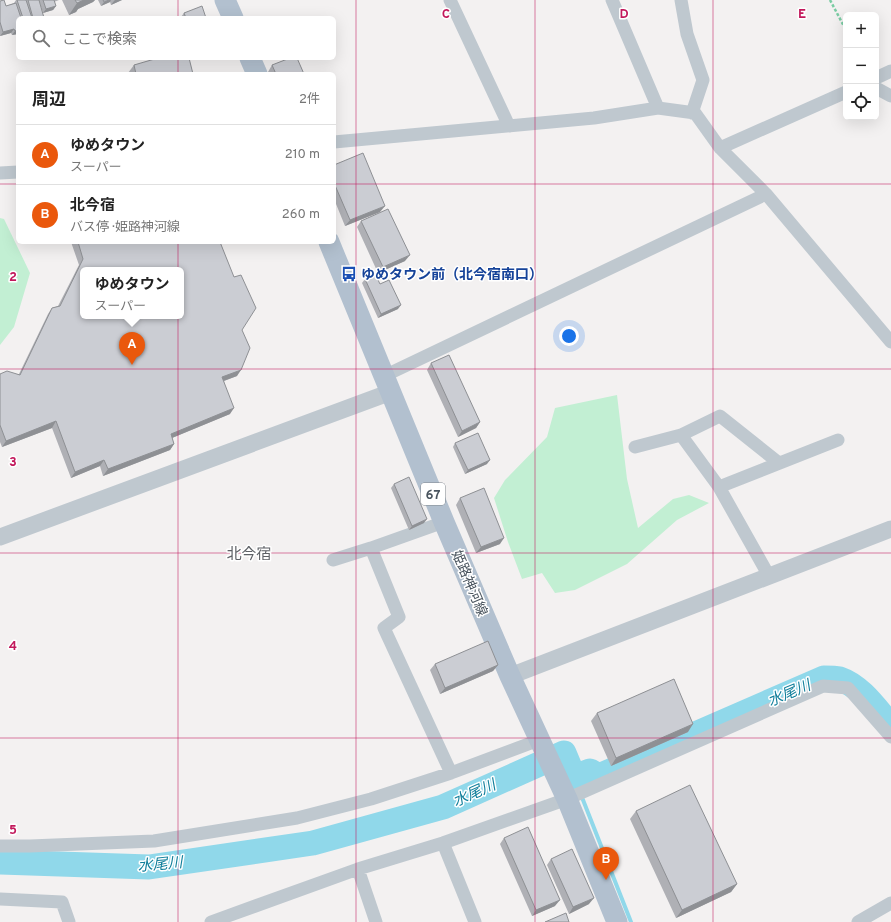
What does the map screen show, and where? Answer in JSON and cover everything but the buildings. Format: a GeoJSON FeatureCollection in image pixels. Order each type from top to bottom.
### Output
{"type":"FeatureCollection","features":[{"type":"Feature","properties":{"kind":"main road"},"geometry":{"type":"LineString","coordinates":[[225,0],[232,16]]}},
{"type":"Feature","properties":{"kind":"main road"},"geometry":{"type":"LineString","coordinates":[[251,60],[256,72]]}},
{"type":"Feature","properties":{"kind":"main road","name":"姫路神河線"},"geometry":{"type":"LineString","coordinates":[[330,244],[444,522],[510,676],[565,796],[617,922]]}},
{"type":"Feature","properties":{"kind":"street"},"geometry":{"type":"LineString","coordinates":[[450,0],[509,126]]}},
{"type":"Feature","properties":{"kind":"street"},"geometry":{"type":"LineString","coordinates":[[612,0],[658,108]]}},
{"type":"Feature","properties":{"kind":"street"},"geometry":{"type":"LineString","coordinates":[[681,0],[687,34],[703,80],[692,113]]}},
{"type":"Feature","properties":{"kind":"street"},"geometry":{"type":"LineString","coordinates":[[879,77],[891,71]]}},
{"type":"Feature","properties":{"kind":"street"},"geometry":{"type":"LineString","coordinates":[[879,90],[891,96]]}},
{"type":"Feature","properties":{"kind":"street"},"geometry":{"type":"LineString","coordinates":[[720,148],[843,93]]}},
{"type":"Feature","properties":{"kind":"street"},"geometry":{"type":"LineString","coordinates":[[336,142],[594,118],[658,108],[695,113],[720,148],[766,194],[891,342]]}},
{"type":"Feature","properties":{"kind":"street"},"geometry":{"type":"LineString","coordinates":[[0,173],[16,172]]}},
{"type":"Feature","properties":{"kind":"street"},"geometry":{"type":"LineString","coordinates":[[0,537],[388,384],[766,194]]}},
{"type":"Feature","properties":{"kind":"street"},"geometry":{"type":"LineString","coordinates":[[635,448],[680,435],[720,416],[779,463]]}},
{"type":"Feature","properties":{"kind":"street"},"geometry":{"type":"LineString","coordinates":[[680,435],[719,486],[769,576]]}},
{"type":"Feature","properties":{"kind":"street"},"geometry":{"type":"LineString","coordinates":[[719,486],[838,440]]}},
{"type":"Feature","properties":{"kind":"street"},"geometry":{"type":"LineString","coordinates":[[333,560],[444,522]]}},
{"type":"Feature","properties":{"kind":"street"},"geometry":{"type":"LineString","coordinates":[[510,676],[891,529]]}},
{"type":"Feature","properties":{"kind":"street"},"geometry":{"type":"LineString","coordinates":[[370,548],[399,617],[384,628],[451,773]]}},
{"type":"Feature","properties":{"kind":"street"},"geometry":{"type":"LineString","coordinates":[[211,922],[358,869],[443,843],[565,796],[823,686],[848,688],[891,737]]}},
{"type":"Feature","properties":{"kind":"street"},"geometry":{"type":"LineString","coordinates":[[0,846],[154,841],[297,818],[371,799],[540,742]]}},
{"type":"Feature","properties":{"kind":"street"},"geometry":{"type":"LineString","coordinates":[[443,843],[475,922]]}},
{"type":"Feature","properties":{"kind":"street"},"geometry":{"type":"LineString","coordinates":[[358,869],[376,922]]}},
{"type":"Feature","properties":{"kind":"street"},"geometry":{"type":"LineString","coordinates":[[0,899],[62,902],[69,922]]}},
{"type":"Feature","properties":{"kind":"street"},"geometry":{"type":"LineString","coordinates":[[858,922],[891,903]]}},
{"type":"Feature","properties":{"kind":"path"},"geometry":{"type":"LineString","coordinates":[[830,0],[843,24]]}},
{"type":"Feature","properties":{"kind":"green space"},"geometry":{"type":"Polygon","coordinates":[[[0,218],[4,219],[30,273],[14,327],[0,345],[0,218]]]}},
{"type":"Feature","properties":{"kind":"green space"},"geometry":{"type":"Polygon","coordinates":[[[617,395],[627,479],[638,528],[673,499],[689,495],[709,503],[677,520],[627,564],[575,590],[555,593],[542,573],[522,579],[494,498],[505,480],[547,437],[555,408],[617,395]]]}},
{"type":"Feature","properties":{"kind":"waterway","name":"水尾川"},"geometry":{"type":"LineString","coordinates":[[0,862],[149,867],[313,843],[443,807],[564,753],[574,777],[590,771],[599,776],[824,678],[840,679],[855,687],[868,699],[891,726]]}},
{"type":"Feature","properties":{"kind":"waterway"},"geometry":{"type":"LineString","coordinates":[[574,777],[631,922]]}},
{"type":"Feature","properties":{"kind":"place","name":"ゆめタウン前（北今宿南口）"},"geometry":{"type":"Point","coordinates":[349,274]}},
{"type":"Feature","properties":{"kind":"place","name":"ゆめタウン"},"geometry":{"type":"Point","coordinates":[132,365]}},
{"type":"Feature","properties":{"kind":"place","name":"北今宿"},"geometry":{"type":"Point","coordinates":[606,880]}},
{"type":"Feature","properties":{"kind":"district","name":"北今宿"},"geometry":{"type":"Point","coordinates":[249,554]}}]}
